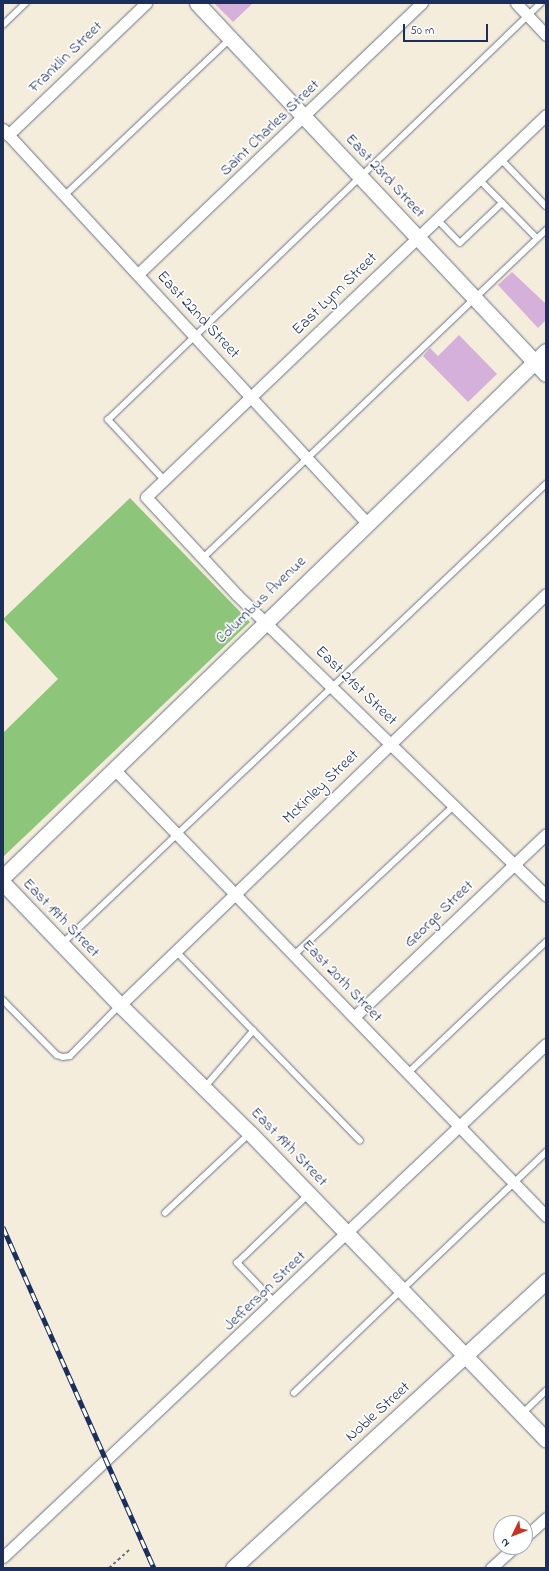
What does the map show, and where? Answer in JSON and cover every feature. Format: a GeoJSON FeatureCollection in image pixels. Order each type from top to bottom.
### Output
{"type":"FeatureCollection","features":[{"type":"Feature","properties":{"kind":"street","name":"Franklin Street"},"geometry":{"type":"LineString","coordinates":[[6,132],[146,3]]}},
{"type":"Feature","properties":{"kind":"street","name":"East 23rd Street"},"geometry":{"type":"LineString","coordinates":[[197,3],[546,374]]}},
{"type":"Feature","properties":{"kind":"street","name":"Saint Charles Street"},"geometry":{"type":"LineString","coordinates":[[138,274],[422,3]]}},
{"type":"Feature","properties":{"kind":"street"},"geometry":{"type":"LineString","coordinates":[[516,3],[546,35]]}},
{"type":"Feature","properties":{"kind":"street","name":"East Lynn Street"},"geometry":{"type":"LineString","coordinates":[[146,497],[546,115]]}},
{"type":"Feature","properties":{"kind":"street","name":"East 22nd Street"},"geometry":{"type":"LineString","coordinates":[[6,132],[252,396],[367,523]]}},
{"type":"Feature","properties":{"kind":"street","name":"Columbus Avenue"},"geometry":{"type":"LineString","coordinates":[[3,877],[265,621],[546,351]]}},
{"type":"Feature","properties":{"kind":"street","name":"East 21st Street"},"geometry":{"type":"LineString","coordinates":[[146,497],[265,621],[391,742],[546,895]]}},
{"type":"Feature","properties":{"kind":"street","name":"McKinley Street"},"geometry":{"type":"LineString","coordinates":[[120,1005],[546,594]]}},
{"type":"Feature","properties":{"kind":"street","name":"East 20th Street"},"geometry":{"type":"LineString","coordinates":[[114,768],[546,1216]]}},
{"type":"Feature","properties":{"kind":"street","name":"George Street"},"geometry":{"type":"LineString","coordinates":[[354,1017],[546,834]]}},
{"type":"Feature","properties":{"kind":"street","name":"East 19th Street"},"geometry":{"type":"LineString","coordinates":[[3,883],[120,1005],[250,1132],[546,1440]]}},
{"type":"Feature","properties":{"kind":"street","name":"Jefferson Street"},"geometry":{"type":"LineString","coordinates":[[3,1557],[276,1303],[347,1233],[546,1044]]}},
{"type":"Feature","properties":{"kind":"street","name":"Noble Street"},"geometry":{"type":"LineString","coordinates":[[233,1568],[466,1356],[546,1281]]}},
{"type":"Feature","properties":{"kind":"street"},"geometry":{"type":"LineString","coordinates":[[533,1530],[546,1518]]}},
{"type":"Feature","properties":{"kind":"street"},"geometry":{"type":"LineString","coordinates":[[491,1568],[505,1555]]}},
{"type":"Feature","properties":{"kind":"lane"},"geometry":{"type":"LineString","coordinates":[[3,25],[26,3]]}},
{"type":"Feature","properties":{"kind":"lane"},"geometry":{"type":"LineString","coordinates":[[164,480],[108,420],[541,3]]}},
{"type":"Feature","properties":{"kind":"lane"},"geometry":{"type":"LineString","coordinates":[[65,195],[230,38]]}},
{"type":"Feature","properties":{"kind":"lane"},"geometry":{"type":"LineString","coordinates":[[500,159],[546,206]]}},
{"type":"Feature","properties":{"kind":"lane"},"geometry":{"type":"LineString","coordinates":[[479,179],[537,238]]}},
{"type":"Feature","properties":{"kind":"lane"},"geometry":{"type":"LineString","coordinates":[[437,219],[460,243],[502,203]]}},
{"type":"Feature","properties":{"kind":"lane"},"geometry":{"type":"LineString","coordinates":[[203,558],[309,459],[546,230]]}},
{"type":"Feature","properties":{"kind":"lane"},"geometry":{"type":"LineString","coordinates":[[61,945],[332,685],[546,484]]}},
{"type":"Feature","properties":{"kind":"lane"},"geometry":{"type":"LineString","coordinates":[[294,955],[455,805]]}},
{"type":"Feature","properties":{"kind":"lane"},"geometry":{"type":"LineString","coordinates":[[408,1073],[546,942]]}},
{"type":"Feature","properties":{"kind":"lane"},"geometry":{"type":"LineString","coordinates":[[176,951],[252,1031],[360,1140]]}},
{"type":"Feature","properties":{"kind":"lane"},"geometry":{"type":"LineString","coordinates":[[3,1000],[57,1055],[64,1057],[70,1056],[120,1005]]}},
{"type":"Feature","properties":{"kind":"lane"},"geometry":{"type":"LineString","coordinates":[[204,1088],[252,1031]]}},
{"type":"Feature","properties":{"kind":"lane"},"geometry":{"type":"LineString","coordinates":[[165,1213],[250,1132]]}},
{"type":"Feature","properties":{"kind":"lane"},"geometry":{"type":"LineString","coordinates":[[294,1393],[546,1152]]}},
{"type":"Feature","properties":{"kind":"lane"},"geometry":{"type":"LineString","coordinates":[[276,1303],[237,1263],[310,1194]]}},
{"type":"Feature","properties":{"kind":"lane"},"geometry":{"type":"LineString","coordinates":[[522,1414],[546,1391]]}},
{"type":"Feature","properties":{"kind":"path"},"geometry":{"type":"LineString","coordinates":[[109,1568],[129,1550]]}},
{"type":"Feature","properties":{"kind":"green space"},"geometry":{"type":"Polygon","coordinates":[[[130,498],[250,622],[3,857],[3,733],[58,679],[3,619],[130,498]]]}},
{"type":"Feature","properties":{"kind":"building"},"geometry":{"type":"Polygon","coordinates":[[[214,3],[253,3],[233,22],[214,3]]]}},
{"type":"Feature","properties":{"kind":"building"},"geometry":{"type":"Polygon","coordinates":[[[512,272],[546,304],[546,320],[538,328],[498,285],[512,272]]]}},
{"type":"Feature","properties":{"kind":"building"},"geometry":{"type":"Polygon","coordinates":[[[459,335],[497,374],[468,402],[423,356],[430,348],[438,356],[459,335]]]}},
{"type":"Feature","properties":{"kind":"railway"},"geometry":{"type":"LineString","coordinates":[[3,1227],[154,1568]]}}]}
